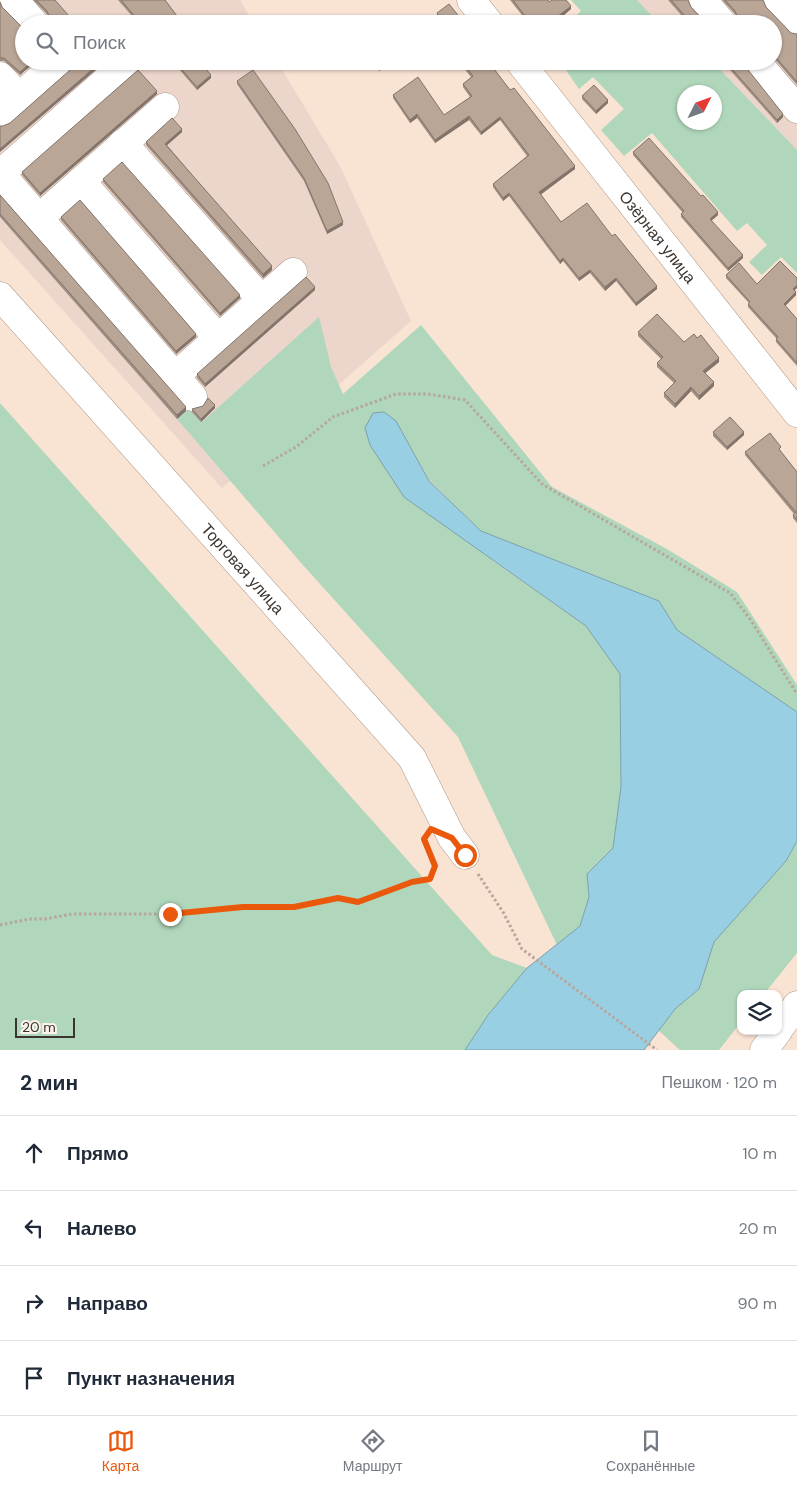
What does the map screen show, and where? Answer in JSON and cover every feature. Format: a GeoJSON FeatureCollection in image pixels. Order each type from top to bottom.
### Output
{"type":"FeatureCollection","features":[{"type":"Feature","properties":{"kind":"street"},"geometry":{"type":"LineString","coordinates":[[14,0],[27,15]]}},
{"type":"Feature","properties":{"kind":"street"},"geometry":{"type":"LineString","coordinates":[[471,0],[483,15]]}},
{"type":"Feature","properties":{"kind":"street"},"geometry":{"type":"LineString","coordinates":[[702,0],[715,15]]}},
{"type":"Feature","properties":{"kind":"street"},"geometry":{"type":"LineString","coordinates":[[778,0],[797,22]]}},
{"type":"Feature","properties":{"kind":"street"},"geometry":{"type":"LineString","coordinates":[[0,76],[9,105],[50,70]]}},
{"type":"Feature","properties":{"kind":"street"},"geometry":{"type":"LineString","coordinates":[[118,70],[0,173],[193,396]]}},
{"type":"Feature","properties":{"kind":"street","name":"Озёрная улица"},"geometry":{"type":"LineString","coordinates":[[526,70],[797,413]]}},
{"type":"Feature","properties":{"kind":"street"},"geometry":{"type":"LineString","coordinates":[[764,70],[797,108]]}},
{"type":"Feature","properties":{"kind":"street"},"geometry":{"type":"LineString","coordinates":[[39,218],[164,107]]}},
{"type":"Feature","properties":{"kind":"street"},"geometry":{"type":"LineString","coordinates":[[124,143],[262,300]]}},
{"type":"Feature","properties":{"kind":"street"},"geometry":{"type":"LineString","coordinates":[[81,181],[218,338]]}},
{"type":"Feature","properties":{"kind":"street"},"geometry":{"type":"LineString","coordinates":[[175,376],[293,272]]}},
{"type":"Feature","properties":{"kind":"street","name":"Торговая улица"},"geometry":{"type":"LineString","coordinates":[[0,296],[412,758],[458,846]]}},
{"type":"Feature","properties":{"kind":"street"},"geometry":{"type":"LineString","coordinates":[[782,1026],[797,1005]]}},
{"type":"Feature","properties":{"kind":"street"},"geometry":{"type":"LineString","coordinates":[[764,1050],[775,1035]]}},
{"type":"Feature","properties":{"kind":"path"},"geometry":{"type":"LineString","coordinates":[[263,466],[296,447],[334,417],[396,394],[428,394],[464,400],[542,484],[730,593],[750,619],[797,694]]}},
{"type":"Feature","properties":{"kind":"path"},"geometry":{"type":"LineString","coordinates":[[0,925],[29,919],[45,919],[72,914],[170,914],[243,907],[294,907],[338,898],[358,902],[412,882],[430,879],[435,866],[424,839],[431,829],[458,846],[503,912],[522,950],[657,1050]]}},
{"type":"Feature","properties":{"kind":"shaded area"},"geometry":{"type":"Polygon","coordinates":[[[0,0],[240,0],[249,15],[15,15],[15,70],[282,70],[340,166],[411,321],[222,488],[0,240],[0,0]]]}},
{"type":"Feature","properties":{"kind":"shaded area"},"geometry":{"type":"Polygon","coordinates":[[[637,0],[797,0],[797,150],[721,70],[782,70],[782,15],[651,15],[637,0]]]}},
{"type":"Feature","properties":{"kind":"green space"},"geometry":{"type":"Polygon","coordinates":[[[571,0],[637,0],[651,15],[577,15],[581,11],[571,0]]]}},
{"type":"Feature","properties":{"kind":"green space"},"geometry":{"type":"Polygon","coordinates":[[[566,70],[721,70],[797,150],[797,273],[781,257],[762,275],[749,262],[767,245],[747,223],[737,231],[652,133],[624,156],[601,130],[624,109],[593,77],[579,89],[566,70]]]}},
{"type":"Feature","properties":{"kind":"green space"},"geometry":{"type":"Polygon","coordinates":[[[319,317],[331,367],[343,394],[421,325],[552,487],[667,549],[737,592],[797,685],[797,712],[677,630],[659,601],[481,531],[429,480],[396,422],[373,413],[492,560],[586,626],[620,674],[621,787],[613,848],[587,874],[589,897],[580,926],[557,945],[458,737],[302,564],[177,419],[189,409],[202,422],[319,317]]]}},
{"type":"Feature","properties":{"kind":"green space"},"geometry":{"type":"Polygon","coordinates":[[[0,403],[492,955],[527,968],[488,1015],[465,1050],[0,1050],[0,403]]]}},
{"type":"Feature","properties":{"kind":"green space"},"geometry":{"type":"Polygon","coordinates":[[[797,841],[797,953],[767,990],[737,990],[737,1027],[719,1050],[680,1050],[658,1030],[675,1009],[699,989],[713,942],[786,861],[797,841]]]}},
{"type":"Feature","properties":{"kind":"water"},"geometry":{"type":"Polygon","coordinates":[[[384,412],[396,421],[429,481],[481,531],[659,601],[677,630],[797,712],[797,841],[786,861],[714,942],[699,989],[675,1009],[644,1050],[465,1050],[488,1015],[527,968],[580,926],[589,897],[587,874],[613,848],[621,787],[620,674],[586,626],[404,497],[370,445],[365,428],[373,413],[384,412]]]}},
{"type":"Feature","properties":{"kind":"building"},"geometry":{"type":"Polygon","coordinates":[[[36,0],[55,0],[68,15],[49,15],[36,0]]]}},
{"type":"Feature","properties":{"kind":"building"},"geometry":{"type":"Polygon","coordinates":[[[121,0],[165,0],[176,15],[134,15],[121,0]]]}},
{"type":"Feature","properties":{"kind":"building"},"geometry":{"type":"Polygon","coordinates":[[[513,0],[548,0],[549,2],[552,0],[566,0],[571,6],[560,15],[524,15],[513,0]]]}},
{"type":"Feature","properties":{"kind":"building"},"geometry":{"type":"Polygon","coordinates":[[[671,0],[688,0],[691,7],[699,15],[684,15],[671,0]]]}},
{"type":"Feature","properties":{"kind":"building"},"geometry":{"type":"Polygon","coordinates":[[[725,0],[763,0],[766,7],[774,15],[737,15],[725,0]]]}},
{"type":"Feature","properties":{"kind":"building"},"geometry":{"type":"Polygon","coordinates":[[[0,2],[2,7],[15,20],[15,68],[4,58],[0,58],[0,2]]]}},
{"type":"Feature","properties":{"kind":"building"},"geometry":{"type":"Polygon","coordinates":[[[449,4],[458,15],[438,15],[437,13],[449,4]]]}},
{"type":"Feature","properties":{"kind":"building"},"geometry":{"type":"Polygon","coordinates":[[[782,24],[791,33],[797,34],[797,82],[782,64],[782,24]]]}},
{"type":"Feature","properties":{"kind":"building"},"geometry":{"type":"Polygon","coordinates":[[[70,70],[92,70],[0,149],[0,126],[10,123],[70,70]]]}},
{"type":"Feature","properties":{"kind":"building"},"geometry":{"type":"Polygon","coordinates":[[[138,70],[157,91],[40,193],[22,172],[138,70]]]}},
{"type":"Feature","properties":{"kind":"building"},"geometry":{"type":"Polygon","coordinates":[[[182,70],[207,70],[211,75],[197,87],[182,70]]]}},
{"type":"Feature","properties":{"kind":"building"},"geometry":{"type":"Polygon","coordinates":[[[253,70],[295,129],[328,183],[343,222],[327,231],[304,178],[237,81],[253,70]]]}},
{"type":"Feature","properties":{"kind":"building"},"geometry":{"type":"Polygon","coordinates":[[[468,70],[495,70],[510,90],[514,88],[575,166],[539,192],[561,222],[587,203],[612,236],[615,234],[657,286],[636,303],[616,278],[605,287],[590,270],[579,278],[563,258],[560,261],[509,193],[503,198],[493,184],[529,155],[500,117],[481,132],[469,116],[435,140],[417,114],[410,120],[393,95],[418,77],[444,115],[472,96],[463,84],[473,76],[468,70]]]}},
{"type":"Feature","properties":{"kind":"building"},"geometry":{"type":"Polygon","coordinates":[[[733,70],[748,70],[783,114],[777,120],[733,70]]]}},
{"type":"Feature","properties":{"kind":"building"},"geometry":{"type":"Polygon","coordinates":[[[594,85],[608,100],[596,111],[582,96],[594,85]]]}},
{"type":"Feature","properties":{"kind":"building"},"geometry":{"type":"Polygon","coordinates":[[[172,118],[182,129],[165,144],[272,266],[263,274],[146,142],[172,118]]]}},
{"type":"Feature","properties":{"kind":"building"},"geometry":{"type":"Polygon","coordinates":[[[649,138],[701,196],[703,195],[718,212],[710,219],[743,255],[728,268],[681,214],[684,211],[633,152],[649,138]]]}},
{"type":"Feature","properties":{"kind":"building"},"geometry":{"type":"Polygon","coordinates":[[[122,162],[240,295],[220,313],[103,179],[122,162]]]}},
{"type":"Feature","properties":{"kind":"building"},"geometry":{"type":"Polygon","coordinates":[[[0,195],[186,407],[177,415],[0,214],[0,195]]]}},
{"type":"Feature","properties":{"kind":"building"},"geometry":{"type":"Polygon","coordinates":[[[80,200],[196,334],[176,351],[61,217],[80,200]]]}},
{"type":"Feature","properties":{"kind":"building"},"geometry":{"type":"Polygon","coordinates":[[[780,261],[797,278],[797,285],[793,289],[796,292],[784,304],[797,319],[797,363],[776,339],[778,337],[748,304],[750,302],[726,275],[739,263],[757,284],[780,261]]]}},
{"type":"Feature","properties":{"kind":"building"},"geometry":{"type":"Polygon","coordinates":[[[306,277],[315,287],[205,384],[197,374],[306,277]]]}},
{"type":"Feature","properties":{"kind":"building"},"geometry":{"type":"Polygon","coordinates":[[[657,314],[684,342],[694,334],[697,338],[701,335],[719,358],[703,371],[714,382],[699,396],[691,387],[675,404],[664,393],[676,381],[657,363],[663,357],[638,332],[657,314]]]}},
{"type":"Feature","properties":{"kind":"building"},"geometry":{"type":"Polygon","coordinates":[[[208,398],[215,405],[201,419],[192,409],[203,406],[208,398]]]}},
{"type":"Feature","properties":{"kind":"building"},"geometry":{"type":"Polygon","coordinates":[[[730,417],[744,432],[727,447],[713,432],[730,417]]]}},
{"type":"Feature","properties":{"kind":"building"},"geometry":{"type":"Polygon","coordinates":[[[770,433],[781,447],[779,449],[797,472],[797,520],[793,515],[796,512],[745,452],[770,433]]]}},
{"type":"Feature","properties":{"kind":"route"},"geometry":{"type":"LineString","coordinates":[[170,914],[243,907],[294,907],[338,898],[358,902],[412,882],[430,879],[435,866],[424,839],[431,829],[452,838],[465,855]]}}]}
